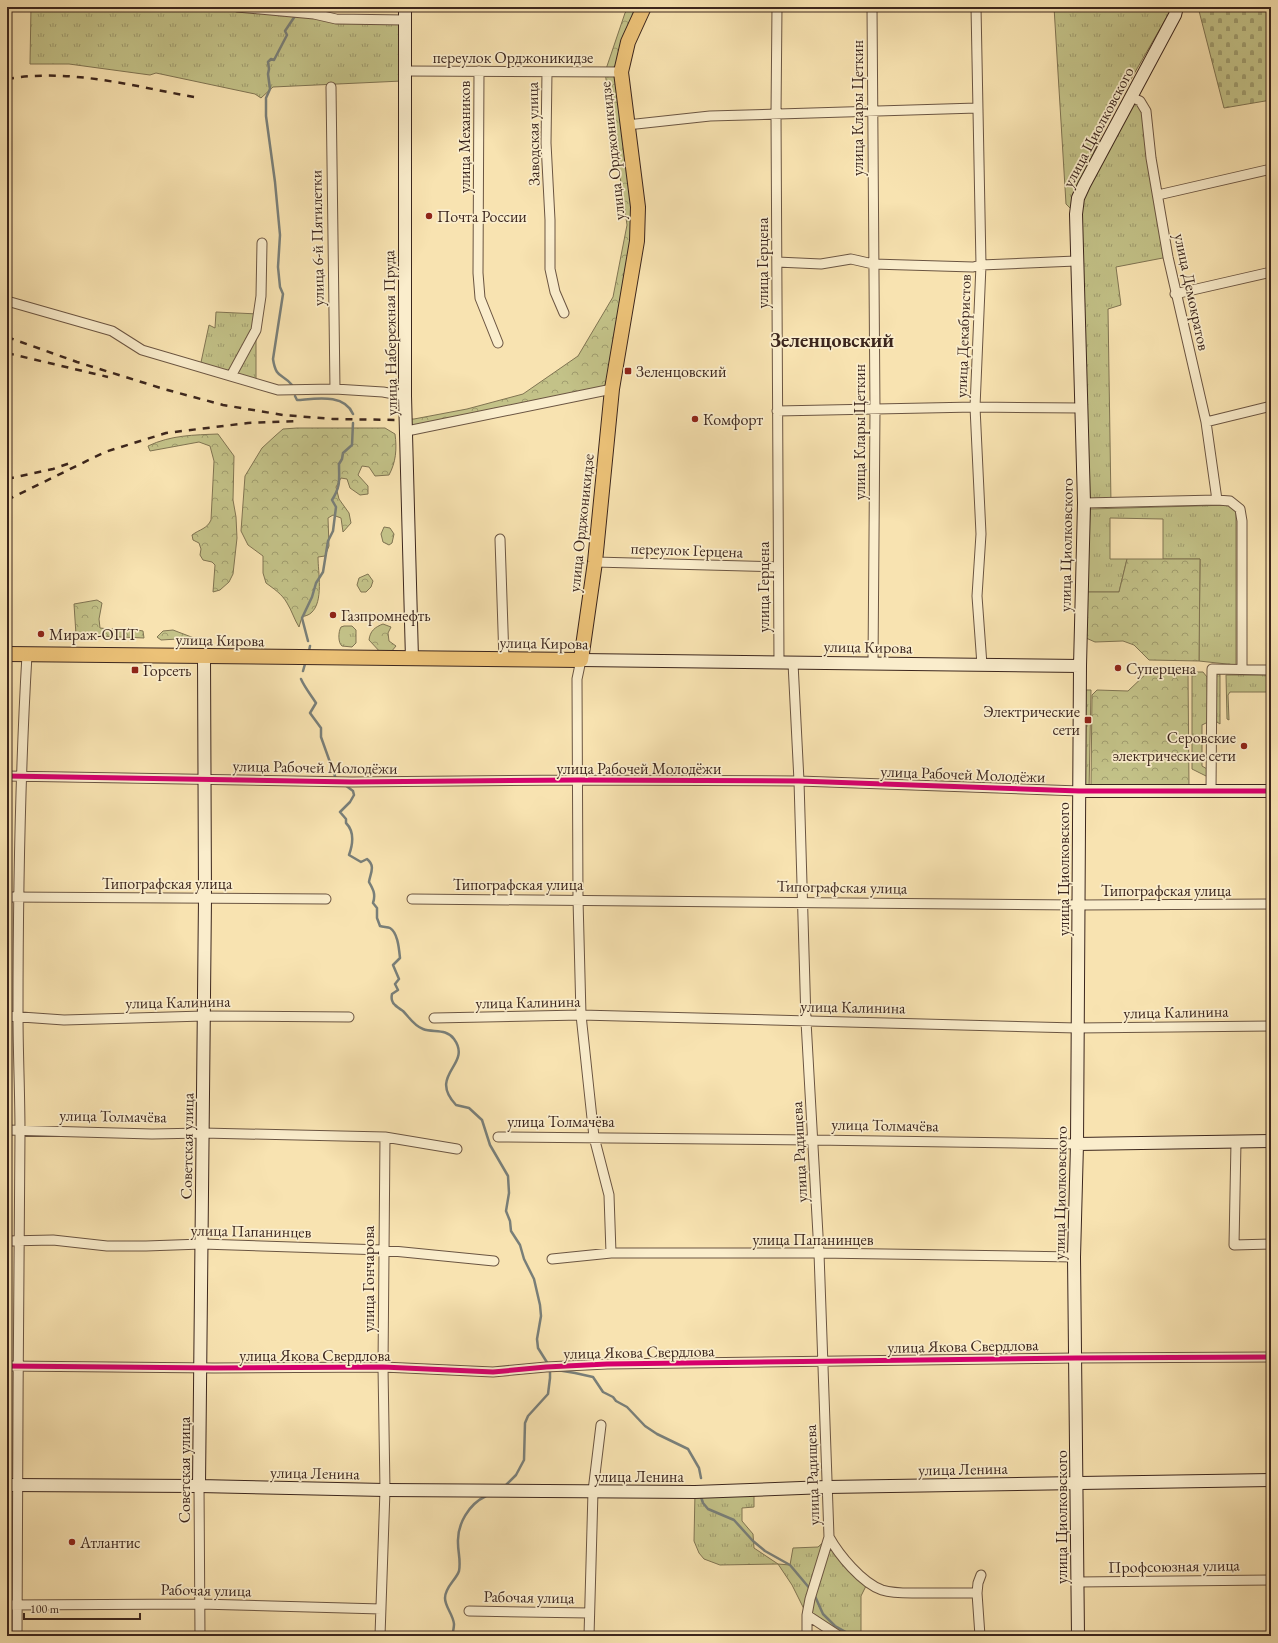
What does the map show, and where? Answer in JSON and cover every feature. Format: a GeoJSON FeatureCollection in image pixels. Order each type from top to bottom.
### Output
{"type":"FeatureCollection","features":[{"type":"Feature","properties":{"kind":"main road","name":"улица Набережная Пруда"},"geometry":{"type":"LineString","coordinates":[[405,7],[405,396],[412,659]]}},
{"type":"Feature","properties":{"kind":"main road","name":"улица Орджоникидзе"},"geometry":{"type":"LineString","coordinates":[[581,660],[595,562],[612,389],[637,241],[638,207],[621,72],[628,42],[644,7]]}},
{"type":"Feature","properties":{"kind":"main road","name":"улица Циолковского"},"geometry":{"type":"LineString","coordinates":[[1078,1636],[1074,1257],[1077,1144],[1080,666],[1084,503],[1080,408],[1076,214],[1078,198],[1084,185],[1175,15],[1177,7]]}},
{"type":"Feature","properties":{"kind":"main road","name":"улица Кирова"},"geometry":{"type":"LineString","coordinates":[[7,654],[1080,666]]}},
{"type":"Feature","properties":{"kind":"main road","name":"Советская улица"},"geometry":{"type":"LineString","coordinates":[[199,1486],[205,898],[204,656]]}},
{"type":"Feature","properties":{"kind":"main road","name":"улица Рабочей Молодёжи"},"geometry":{"type":"LineString","coordinates":[[1079,790],[1271,791]]}},
{"type":"Feature","properties":{"kind":"main road","name":"улица Толмачёва"},"geometry":{"type":"LineString","coordinates":[[1077,1144],[1271,1141]]}},
{"type":"Feature","properties":{"kind":"main road","name":"улица Ленина"},"geometry":{"type":"LineString","coordinates":[[12,1485],[695,1492],[827,1488],[1271,1480]]}},
{"type":"Feature","properties":{"kind":"street"},"geometry":{"type":"LineString","coordinates":[[237,7],[314,14],[336,19],[405,20]]}},
{"type":"Feature","properties":{"kind":"street","name":"улица Герцена"},"geometry":{"type":"LineString","coordinates":[[777,7],[776,262],[778,663]]}},
{"type":"Feature","properties":{"kind":"street","name":"улица Клары Цеткин"},"geometry":{"type":"LineString","coordinates":[[872,7],[875,410],[873,664]]}},
{"type":"Feature","properties":{"kind":"street","name":"улица Декабристов"},"geometry":{"type":"LineString","coordinates":[[976,7],[981,265],[976,407],[980,534],[977,596],[982,665]]}},
{"type":"Feature","properties":{"kind":"street","name":"переулок Орджоникидзе"},"geometry":{"type":"LineString","coordinates":[[405,71],[621,72]]}},
{"type":"Feature","properties":{"kind":"street","name":"улица Механиков"},"geometry":{"type":"LineString","coordinates":[[479,72],[479,286],[480,298],[498,343]]}},
{"type":"Feature","properties":{"kind":"street","name":"Заводская улица"},"geometry":{"type":"LineString","coordinates":[[547,72],[546,143],[550,220],[550,269],[555,292],[564,313]]}},
{"type":"Feature","properties":{"kind":"street","name":"улица 6-й Пятилетки"},"geometry":{"type":"LineString","coordinates":[[331,87],[335,389]]}},
{"type":"Feature","properties":{"kind":"street","name":"улица Демократов"},"geometry":{"type":"LineString","coordinates":[[1132,97],[1140,101],[1146,111],[1151,158],[1168,257],[1206,422],[1217,500]]}},
{"type":"Feature","properties":{"kind":"street"},"geometry":{"type":"LineString","coordinates":[[627,125],[710,116],[977,108]]}},
{"type":"Feature","properties":{"kind":"street"},"geometry":{"type":"LineString","coordinates":[[1158,195],[1271,169]]}},
{"type":"Feature","properties":{"kind":"street"},"geometry":{"type":"LineString","coordinates":[[231,376],[256,330],[261,296],[262,242]]}},
{"type":"Feature","properties":{"kind":"street"},"geometry":{"type":"LineString","coordinates":[[776,262],[821,264],[851,259],[873,264],[973,267],[981,265],[1076,262]]}},
{"type":"Feature","properties":{"kind":"street"},"geometry":{"type":"LineString","coordinates":[[1176,294],[1271,272]]}},
{"type":"Feature","properties":{"kind":"street"},"geometry":{"type":"LineString","coordinates":[[7,301],[112,331],[142,350],[278,390],[335,389],[383,392],[405,396]]}},
{"type":"Feature","properties":{"kind":"street"},"geometry":{"type":"LineString","coordinates":[[407,431],[612,389]]}},
{"type":"Feature","properties":{"kind":"street"},"geometry":{"type":"LineString","coordinates":[[1206,422],[1271,406]]}},
{"type":"Feature","properties":{"kind":"street"},"geometry":{"type":"LineString","coordinates":[[777,411],[976,407],[1080,408]]}},
{"type":"Feature","properties":{"kind":"street"},"geometry":{"type":"LineString","coordinates":[[1084,503],[1217,500],[1230,501],[1240,509],[1242,670]]}},
{"type":"Feature","properties":{"kind":"street"},"geometry":{"type":"LineString","coordinates":[[500,539],[504,660]]}},
{"type":"Feature","properties":{"kind":"street","name":"переулок Герцена"},"geometry":{"type":"LineString","coordinates":[[595,562],[778,567]]}},
{"type":"Feature","properties":{"kind":"street"},"geometry":{"type":"LineString","coordinates":[[17,1636],[12,1485],[17,1366],[19,1241],[20,1130],[18,1017],[20,776],[27,654]]}},
{"type":"Feature","properties":{"kind":"street"},"geometry":{"type":"LineString","coordinates":[[581,660],[578,679],[578,899],[581,1015],[594,1137],[609,1195],[611,1253]]}},
{"type":"Feature","properties":{"kind":"street","name":"улица Радищева"},"geometry":{"type":"LineString","coordinates":[[793,663],[799,781],[806,1021],[824,1361],[829,1537],[807,1615],[807,1636]]}},
{"type":"Feature","properties":{"kind":"street"},"geometry":{"type":"LineString","coordinates":[[1211,791],[1212,669],[1271,670]]}},
{"type":"Feature","properties":{"kind":"street","name":"улица Рабочей Молодёжи"},"geometry":{"type":"LineString","coordinates":[[7,776],[352,782],[578,780],[799,781],[1079,790]]}},
{"type":"Feature","properties":{"kind":"street","name":"Типографская улица"},"geometry":{"type":"LineString","coordinates":[[7,897],[326,899]]}},
{"type":"Feature","properties":{"kind":"street","name":"Типографская улица"},"geometry":{"type":"LineString","coordinates":[[412,899],[578,899],[1078,905],[1271,904]]}},
{"type":"Feature","properties":{"kind":"street","name":"улица Калинина"},"geometry":{"type":"LineString","coordinates":[[434,1018],[581,1015],[1077,1028],[1271,1026]]}},
{"type":"Feature","properties":{"kind":"street","name":"улица Калинина"},"geometry":{"type":"LineString","coordinates":[[7,1016],[64,1020],[204,1016],[349,1017]]}},
{"type":"Feature","properties":{"kind":"street","name":"улица Толмачёва"},"geometry":{"type":"LineString","coordinates":[[7,1130],[152,1134],[203,1133],[384,1137],[457,1149]]}},
{"type":"Feature","properties":{"kind":"street","name":"улица Гончарова"},"geometry":{"type":"LineString","coordinates":[[380,1636],[385,1490],[383,1367],[384,1137]]}},
{"type":"Feature","properties":{"kind":"street","name":"улица Толмачёва"},"geometry":{"type":"LineString","coordinates":[[498,1137],[1077,1144]]}},
{"type":"Feature","properties":{"kind":"street"},"geometry":{"type":"LineString","coordinates":[[1236,1142],[1234,1244],[1271,1244]]}},
{"type":"Feature","properties":{"kind":"street","name":"улица Папанинцев"},"geometry":{"type":"LineString","coordinates":[[7,1241],[53,1240],[107,1246],[202,1244],[384,1250],[494,1261]]}},
{"type":"Feature","properties":{"kind":"street","name":"улица Папанинцев"},"geometry":{"type":"LineString","coordinates":[[552,1259],[611,1253],[819,1253],[1074,1257]]}},
{"type":"Feature","properties":{"kind":"street","name":"улица Якова Свердлова"},"geometry":{"type":"LineString","coordinates":[[7,1366],[383,1367],[493,1372],[546,1367],[607,1364],[1271,1357]]}},
{"type":"Feature","properties":{"kind":"street"},"geometry":{"type":"LineString","coordinates":[[588,1636],[593,1491],[601,1425]]}},
{"type":"Feature","properties":{"kind":"street","name":"Советская улица"},"geometry":{"type":"LineString","coordinates":[[199,1486],[200,1636]]}},
{"type":"Feature","properties":{"kind":"street"},"geometry":{"type":"LineString","coordinates":[[829,1537],[834,1547],[849,1564],[868,1582],[882,1590],[896,1593],[977,1593]]}},
{"type":"Feature","properties":{"kind":"street"},"geometry":{"type":"LineString","coordinates":[[980,1636],[977,1593],[981,1575]]}},
{"type":"Feature","properties":{"kind":"street","name":"Профсоюзная улица"},"geometry":{"type":"LineString","coordinates":[[1078,1582],[1271,1580]]}},
{"type":"Feature","properties":{"kind":"street","name":"Рабочая улица"},"geometry":{"type":"LineString","coordinates":[[7,1605],[200,1604],[381,1610]]}},
{"type":"Feature","properties":{"kind":"street","name":"Рабочая улица"},"geometry":{"type":"LineString","coordinates":[[469,1611],[589,1613]]}},
{"type":"Feature","properties":{"kind":"street"},"geometry":{"type":"LineString","coordinates":[[807,1615],[839,1636]]}},
{"type":"Feature","properties":{"kind":"green space"},"geometry":{"type":"Polygon","coordinates":[[[31,7],[190,7],[402,21],[402,81],[273,87],[261,98],[255,94],[156,73],[150,75],[69,64],[30,64],[31,7]]]}},
{"type":"Feature","properties":{"kind":"green space"},"geometry":{"type":"Polygon","coordinates":[[[630,7],[644,7],[621,72],[638,207],[612,389],[407,431],[407,419],[467,409],[523,394],[578,356],[613,297],[627,225],[605,72],[625,13],[630,7]]]}},
{"type":"Feature","properties":{"kind":"green space"},"geometry":{"type":"Polygon","coordinates":[[[1054,7],[1172,8],[1108,119],[1070,208],[1066,204],[1054,7]]]}},
{"type":"Feature","properties":{"kind":"green space"},"geometry":{"type":"Polygon","coordinates":[[[1198,7],[1271,7],[1271,100],[1224,108],[1198,7]]]}},
{"type":"Feature","properties":{"kind":"green space"},"geometry":{"type":"Polygon","coordinates":[[[1131,97],[1140,101],[1168,257],[1116,267],[1121,305],[1108,309],[1111,504],[1084,503],[1076,214],[1131,97]]]}},
{"type":"Feature","properties":{"kind":"green space"},"geometry":{"type":"Polygon","coordinates":[[[216,312],[258,314],[256,330],[256,383],[200,367],[209,325],[215,328],[216,312]]]}},
{"type":"Feature","properties":{"kind":"green space"},"geometry":{"type":"Polygon","coordinates":[[[385,428],[395,434],[396,445],[395,460],[389,475],[375,476],[369,467],[362,466],[358,475],[368,486],[368,494],[360,495],[350,488],[347,479],[341,478],[336,487],[339,499],[349,513],[351,523],[343,532],[341,518],[333,515],[328,518],[329,546],[325,556],[318,557],[318,602],[311,613],[302,617],[299,627],[283,597],[266,583],[263,573],[263,556],[248,545],[241,531],[245,476],[262,448],[275,436],[283,429],[385,428]]]}},
{"type":"Feature","properties":{"kind":"green space"},"geometry":{"type":"Polygon","coordinates":[[[218,434],[234,456],[233,500],[236,517],[237,538],[233,574],[229,582],[220,590],[213,592],[215,565],[212,562],[203,560],[200,555],[201,549],[199,543],[193,540],[192,535],[205,527],[211,520],[214,461],[210,446],[199,442],[150,451],[148,446],[157,442],[191,435],[218,434]]]}},
{"type":"Feature","properties":{"kind":"green space"},"geometry":{"type":"Polygon","coordinates":[[[1229,505],[1236,511],[1236,665],[1199,661],[1200,559],[1163,559],[1163,519],[1110,518],[1110,559],[1127,559],[1119,592],[1087,592],[1090,509],[1229,505]]]}},
{"type":"Feature","properties":{"kind":"green space"},"geometry":{"type":"Polygon","coordinates":[[[384,527],[390,528],[394,534],[392,543],[389,545],[383,542],[381,534],[384,527]]]}},
{"type":"Feature","properties":{"kind":"green space"},"geometry":{"type":"Polygon","coordinates":[[[1127,559],[1200,559],[1199,661],[1149,660],[1134,645],[1123,641],[1095,642],[1086,638],[1087,592],[1119,592],[1127,559]]]}},
{"type":"Feature","properties":{"kind":"green space"},"geometry":{"type":"Polygon","coordinates":[[[368,574],[373,581],[371,587],[366,592],[361,592],[357,585],[359,578],[368,574]]]}},
{"type":"Feature","properties":{"kind":"green space"},"geometry":{"type":"Polygon","coordinates":[[[97,600],[102,603],[99,619],[100,628],[143,631],[144,638],[76,635],[74,604],[97,600]]]}},
{"type":"Feature","properties":{"kind":"green space"},"geometry":{"type":"Polygon","coordinates":[[[383,624],[391,627],[388,633],[389,641],[396,646],[391,652],[382,654],[369,640],[370,634],[373,630],[383,624]]]}},
{"type":"Feature","properties":{"kind":"green space"},"geometry":{"type":"Polygon","coordinates":[[[352,626],[356,630],[356,643],[352,647],[341,645],[339,632],[341,627],[352,626]]]}},
{"type":"Feature","properties":{"kind":"green space"},"geometry":{"type":"Polygon","coordinates":[[[173,630],[194,638],[161,640],[157,637],[163,631],[173,630]]]}},
{"type":"Feature","properties":{"kind":"green space"},"geometry":{"type":"Polygon","coordinates":[[[1149,671],[1188,672],[1189,787],[1091,785],[1092,695],[1097,690],[1128,691],[1149,671]]]}},
{"type":"Feature","properties":{"kind":"green space"},"geometry":{"type":"Polygon","coordinates":[[[1192,672],[1203,672],[1207,677],[1208,722],[1202,725],[1202,766],[1207,769],[1208,777],[1192,769],[1192,672]]]}},
{"type":"Feature","properties":{"kind":"green space"},"geometry":{"type":"Polygon","coordinates":[[[1220,674],[1220,724],[1215,719],[1214,676],[1220,674]]]}},
{"type":"Feature","properties":{"kind":"green space"},"geometry":{"type":"Polygon","coordinates":[[[1226,675],[1271,675],[1271,692],[1230,692],[1228,695],[1229,720],[1227,719],[1226,675]]]}},
{"type":"Feature","properties":{"kind":"green space"},"geometry":{"type":"Polygon","coordinates":[[[1080,690],[1091,690],[1089,791],[1079,791],[1080,690]]]}},
{"type":"Feature","properties":{"kind":"green space"},"geometry":{"type":"Polygon","coordinates":[[[754,1490],[754,1507],[742,1508],[742,1521],[753,1534],[754,1548],[778,1564],[720,1565],[704,1559],[699,1553],[694,1541],[695,1492],[754,1490]]]}},
{"type":"Feature","properties":{"kind":"green space"},"geometry":{"type":"Polygon","coordinates":[[[829,1537],[868,1582],[861,1596],[861,1633],[868,1636],[839,1636],[807,1615],[792,1585],[778,1564],[790,1565],[793,1548],[818,1547],[829,1537]]]}},
{"type":"Feature","properties":{"kind":"waterway"},"geometry":{"type":"LineString","coordinates":[[292,385],[278,373],[273,359],[283,294],[280,287],[278,267],[280,235],[275,182],[266,116],[266,98],[270,89],[268,62],[271,59],[274,60],[287,35],[285,31],[295,16]]}},
{"type":"Feature","properties":{"kind":"waterway"},"geometry":{"type":"LineString","coordinates":[[295,396],[297,400],[320,398],[336,400],[349,407],[353,414]]}},
{"type":"Feature","properties":{"kind":"waterway"},"geometry":{"type":"LineString","coordinates":[[308,641],[302,618],[312,597],[316,583],[323,572],[328,541],[333,531],[336,507],[332,500],[338,487],[339,464],[343,453],[352,445],[353,423]]}},
{"type":"Feature","properties":{"kind":"waterway"},"geometry":{"type":"LineString","coordinates":[[309,651],[310,646]]}},
{"type":"Feature","properties":{"kind":"waterway"},"geometry":{"type":"LineString","coordinates":[[303,671],[305,664]]}},
{"type":"Feature","properties":{"kind":"waterway"},"geometry":{"type":"LineString","coordinates":[[301,679],[316,703],[310,713],[321,728],[321,737],[336,779]]}},
{"type":"Feature","properties":{"kind":"waterway"},"geometry":{"type":"LineString","coordinates":[[345,785],[353,791],[354,795],[350,802],[340,812],[346,819],[346,823],[352,834],[349,855],[361,862],[367,859],[370,862],[372,870],[369,882],[374,892],[373,903],[377,908],[377,918],[380,926],[393,930],[398,942],[400,958],[393,965],[399,979],[395,984],[398,990],[392,994],[392,1002],[420,1028],[447,1033],[454,1039],[458,1048],[458,1056],[448,1077],[446,1085],[448,1094],[456,1105],[469,1108],[482,1120],[490,1145],[508,1176],[509,1193],[506,1211],[510,1221],[511,1231],[520,1245],[524,1259],[534,1279],[541,1316],[537,1339],[538,1348],[548,1364]]}},
{"type":"Feature","properties":{"kind":"waterway"},"geometry":{"type":"LineString","coordinates":[[505,1486],[516,1475],[524,1460],[525,1423],[528,1416],[548,1394],[550,1369]]}},
{"type":"Feature","properties":{"kind":"waterway"},"geometry":{"type":"LineString","coordinates":[[557,1370],[593,1377],[603,1392],[627,1407],[645,1426],[657,1434],[688,1449],[699,1468],[701,1478]]}},
{"type":"Feature","properties":{"kind":"waterway"},"geometry":{"type":"LineString","coordinates":[[700,1494],[703,1503],[708,1509],[734,1520],[753,1541],[765,1551],[790,1565],[811,1590]]}},
{"type":"Feature","properties":{"kind":"waterway"},"geometry":{"type":"LineString","coordinates":[[452,1636],[454,1624],[446,1604],[445,1594],[459,1571],[460,1563],[458,1536],[462,1522],[469,1509],[486,1496]]}},
{"type":"Feature","properties":{"kind":"waterway"},"geometry":{"type":"LineString","coordinates":[[814,1594],[823,1614],[835,1626],[853,1636]]}},
{"type":"Feature","properties":{"kind":"railway"},"geometry":{"type":"LineString","coordinates":[[7,79],[31,76],[78,77],[194,97]]}},
{"type":"Feature","properties":{"kind":"railway"},"geometry":{"type":"LineString","coordinates":[[7,337],[77,362],[164,389],[223,405],[283,415],[333,419],[399,420]]}},
{"type":"Feature","properties":{"kind":"railway"},"geometry":{"type":"LineString","coordinates":[[7,353],[108,377]]}},
{"type":"Feature","properties":{"kind":"railway"},"geometry":{"type":"LineString","coordinates":[[7,500],[105,452],[166,433],[248,423],[297,421]]}},
{"type":"Feature","properties":{"kind":"railway"},"geometry":{"type":"LineString","coordinates":[[7,479],[53,469],[70,463]]}},
{"type":"Feature","properties":{"kind":"cycle path"},"geometry":{"type":"LineString","coordinates":[[7,776],[352,782],[578,780],[799,781],[1079,791],[1271,791]]}},
{"type":"Feature","properties":{"kind":"cycle path"},"geometry":{"type":"LineString","coordinates":[[7,1366],[214,1368],[383,1367],[493,1372],[546,1367],[607,1364],[1271,1357]]}},
{"type":"Feature","properties":{"kind":"place","name":"Почта России"},"geometry":{"type":"Point","coordinates":[429,216]}},
{"type":"Feature","properties":{"kind":"place","name":"Зеленцовский"},"geometry":{"type":"Point","coordinates":[628,371]}},
{"type":"Feature","properties":{"kind":"place","name":"Комфорт"},"geometry":{"type":"Point","coordinates":[695,419]}},
{"type":"Feature","properties":{"kind":"place","name":"Газпромнефть"},"geometry":{"type":"Point","coordinates":[333,615]}},
{"type":"Feature","properties":{"kind":"place","name":"Мираж-ОПТ"},"geometry":{"type":"Point","coordinates":[41,634]}},
{"type":"Feature","properties":{"kind":"place","name":"Суперцена"},"geometry":{"type":"Point","coordinates":[1118,668]}},
{"type":"Feature","properties":{"kind":"place","name":"Горсеть"},"geometry":{"type":"Point","coordinates":[135,670]}},
{"type":"Feature","properties":{"kind":"place","name":"Электрические сети"},"geometry":{"type":"Point","coordinates":[1088,720]}},
{"type":"Feature","properties":{"kind":"place","name":"Серовские электрические сети"},"geometry":{"type":"Point","coordinates":[1244,746]}},
{"type":"Feature","properties":{"kind":"place","name":"Атлантис"},"geometry":{"type":"Point","coordinates":[72,1542]}},
{"type":"Feature","properties":{"kind":"district","name":"Зеленцовский"},"geometry":{"type":"Point","coordinates":[832,340]}}]}
